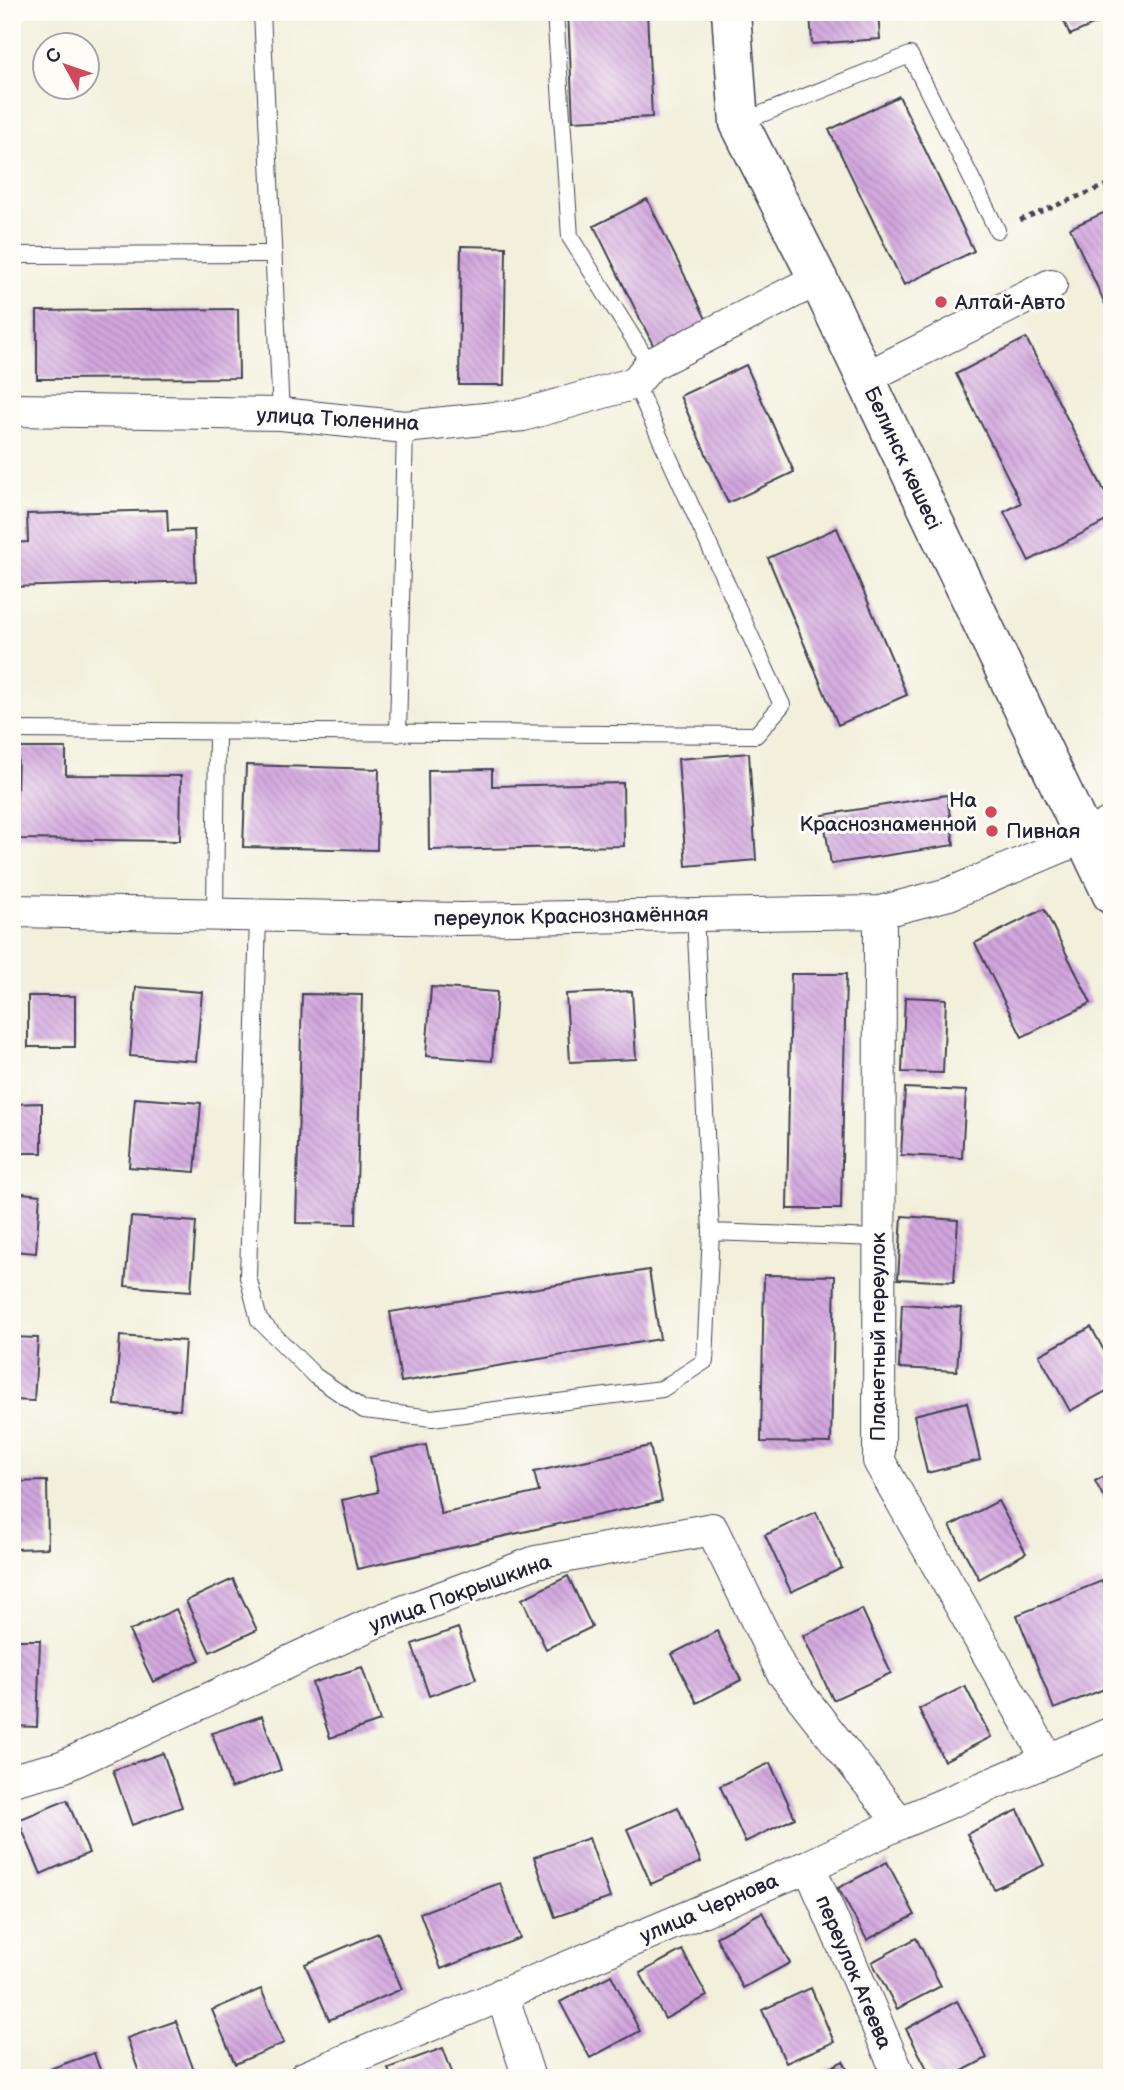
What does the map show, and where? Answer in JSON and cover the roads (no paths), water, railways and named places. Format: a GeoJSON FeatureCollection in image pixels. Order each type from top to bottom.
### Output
{"type":"FeatureCollection","features":[{"type":"Feature","properties":{"kind":"main road","name":"Белинск көшесі"},"geometry":{"type":"LineString","coordinates":[[731,12],[739,123],[865,378],[1098,829],[1112,895]]}},
{"type":"Feature","properties":{"kind":"street","name":"улица Тюленина"},"geometry":{"type":"LineString","coordinates":[[12,410],[281,414],[405,427],[523,415],[642,374],[818,279]]}},
{"type":"Feature","properties":{"kind":"street"},"geometry":{"type":"LineString","coordinates":[[865,378],[1051,285]]}},
{"type":"Feature","properties":{"kind":"street","name":"переулок Краснознамённая"},"geometry":{"type":"LineString","coordinates":[[12,911],[461,919],[880,912],[949,894],[1098,829]]}},
{"type":"Feature","properties":{"kind":"street","name":"Планетный переулок"},"geometry":{"type":"LineString","coordinates":[[880,912],[879,1461],[1048,1760]]}},
{"type":"Feature","properties":{"kind":"street","name":"улица Покрышкина"},"geometry":{"type":"LineString","coordinates":[[12,1780],[62,1767],[371,1624],[536,1562],[712,1529],[782,1672],[900,1823]]}},
{"type":"Feature","properties":{"kind":"street","name":"улица Чернова"},"geometry":{"type":"LineString","coordinates":[[304,2078],[809,1866],[900,1823],[1112,1733]]}},
{"type":"Feature","properties":{"kind":"street","name":"переулок Агеева"},"geometry":{"type":"LineString","coordinates":[[809,1866],[900,2078]]}},
{"type":"Feature","properties":{"kind":"street"},"geometry":{"type":"LineString","coordinates":[[502,1994],[529,2078]]}},
{"type":"Feature","properties":{"kind":"lane"},"geometry":{"type":"LineString","coordinates":[[262,12],[281,414]]}},
{"type":"Feature","properties":{"kind":"lane"},"geometry":{"type":"LineString","coordinates":[[12,730],[757,735],[782,705],[642,374],[570,237],[555,12]]}},
{"type":"Feature","properties":{"kind":"lane"},"geometry":{"type":"LineString","coordinates":[[739,123],[910,55],[997,230]]}},
{"type":"Feature","properties":{"kind":"lane"},"geometry":{"type":"LineString","coordinates":[[12,255],[274,254]]}},
{"type":"Feature","properties":{"kind":"lane"},"geometry":{"type":"LineString","coordinates":[[398,734],[405,427]]}},
{"type":"Feature","properties":{"kind":"lane"},"geometry":{"type":"LineString","coordinates":[[215,913],[217,732]]}},
{"type":"Feature","properties":{"kind":"lane"},"geometry":{"type":"LineString","coordinates":[[258,916],[247,1277],[260,1320],[314,1376],[364,1410],[432,1418],[662,1389],[705,1361],[711,1232],[695,915]]}},
{"type":"Feature","properties":{"kind":"lane"},"geometry":{"type":"LineString","coordinates":[[711,1232],[878,1238]]}},
{"type":"Feature","properties":{"kind":"place","name":"Алтай-Авто"},"geometry":{"type":"Point","coordinates":[941,302]}},
{"type":"Feature","properties":{"kind":"place","name":"На Краснознаменной"},"geometry":{"type":"Point","coordinates":[991,812]}},
{"type":"Feature","properties":{"kind":"place","name":"Пивная"},"geometry":{"type":"Point","coordinates":[992,831]}}]}
